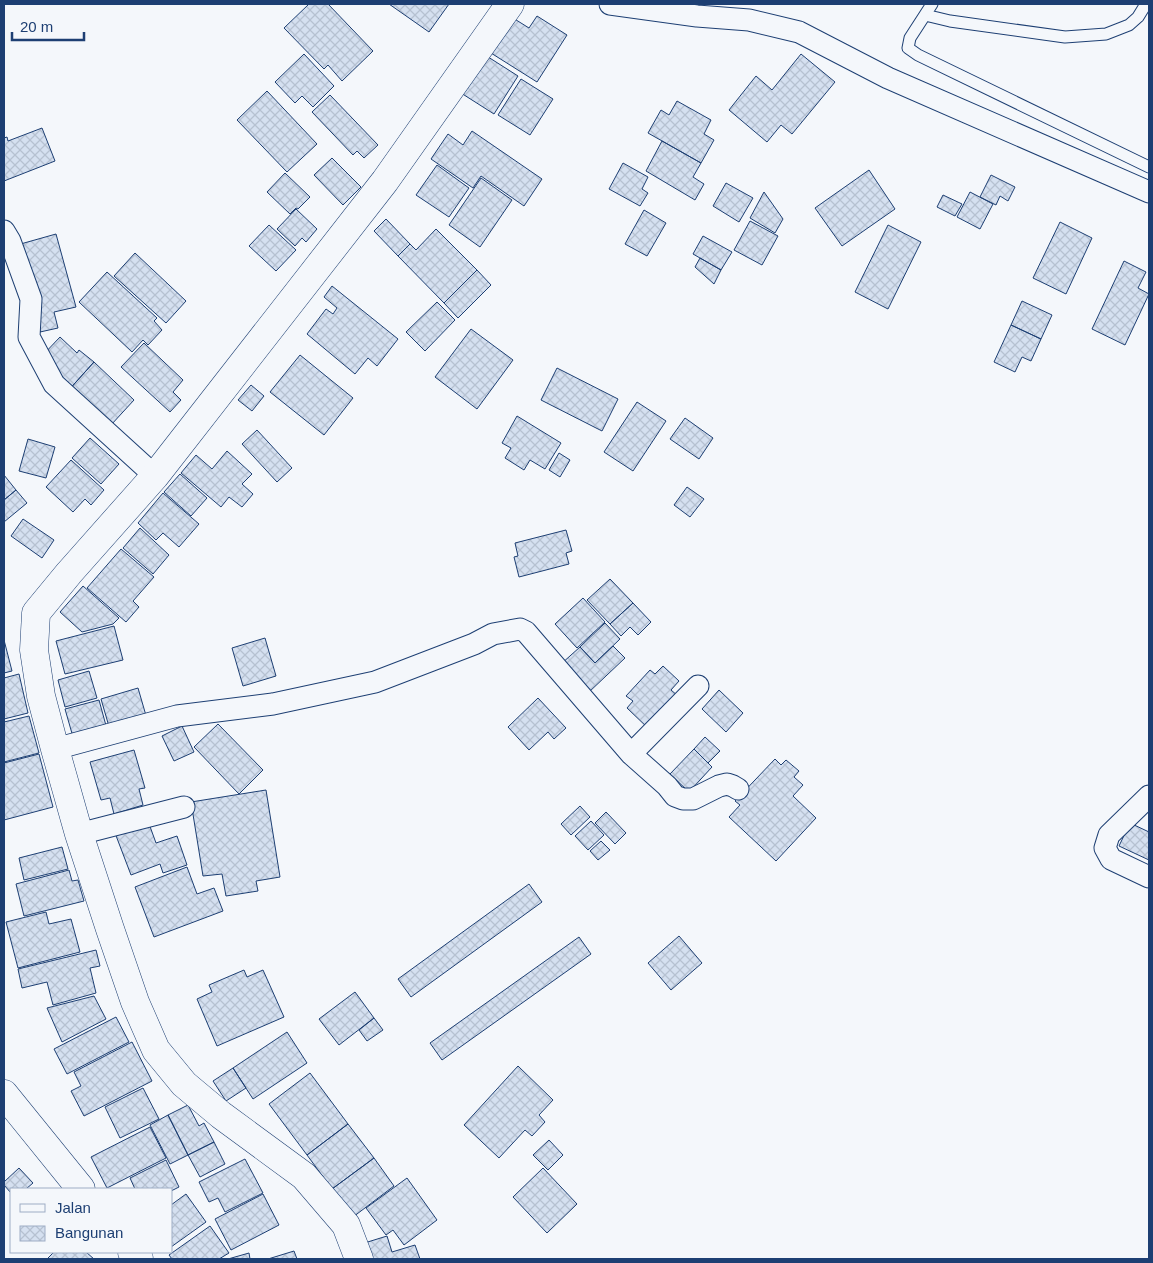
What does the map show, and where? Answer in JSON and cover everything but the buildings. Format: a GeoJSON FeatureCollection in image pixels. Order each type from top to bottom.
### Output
{"type":"FeatureCollection","features":[{"type":"Feature","properties":{"kind":"street"},"geometry":{"type":"LineString","coordinates":[[359,1259],[346,1225],[304,1176],[221,1115],[184,1084],[156,1050],[136,1002],[79,834],[55,749],[41,696],[34,650],[36,613],[155,476],[385,181],[510,4]]}},
{"type":"Feature","properties":{"kind":"street"},"geometry":{"type":"LineString","coordinates":[[610,4],[697,16],[749,20],[799,32],[888,78],[1149,192]]}},
{"type":"Feature","properties":{"kind":"street"},"geometry":{"type":"LineString","coordinates":[[4,231],[10,241],[31,299],[29,337],[54,384],[155,476]]}},
{"type":"Feature","properties":{"kind":"street"},"geometry":{"type":"LineString","coordinates":[[55,749],[177,716],[272,704],[375,682],[474,644],[493,634],[520,629],[526,632],[631,754],[667,786],[675,796],[684,800],[693,799],[727,784],[738,789]]}},
{"type":"Feature","properties":{"kind":"street"},"geometry":{"type":"LineString","coordinates":[[631,754],[698,686]]}},
{"type":"Feature","properties":{"kind":"street"},"geometry":{"type":"LineString","coordinates":[[1149,796],[1109,835],[1105,848],[1111,859],[1149,877]]}},
{"type":"Feature","properties":{"kind":"street"},"geometry":{"type":"LineString","coordinates":[[79,834],[184,806]]}},
{"type":"Feature","properties":{"kind":"street"},"geometry":{"type":"LineString","coordinates":[[4,1094],[80,1188]]}},
{"type":"Feature","properties":{"kind":"lane"},"geometry":{"type":"LineString","coordinates":[[932,4],[910,38],[908,48],[918,55],[1149,167]]}},
{"type":"Feature","properties":{"kind":"lane"},"geometry":{"type":"LineString","coordinates":[[926,14],[950,21],[1064,37],[1106,34],[1129,25],[1138,17],[1146,4]]}}]}
